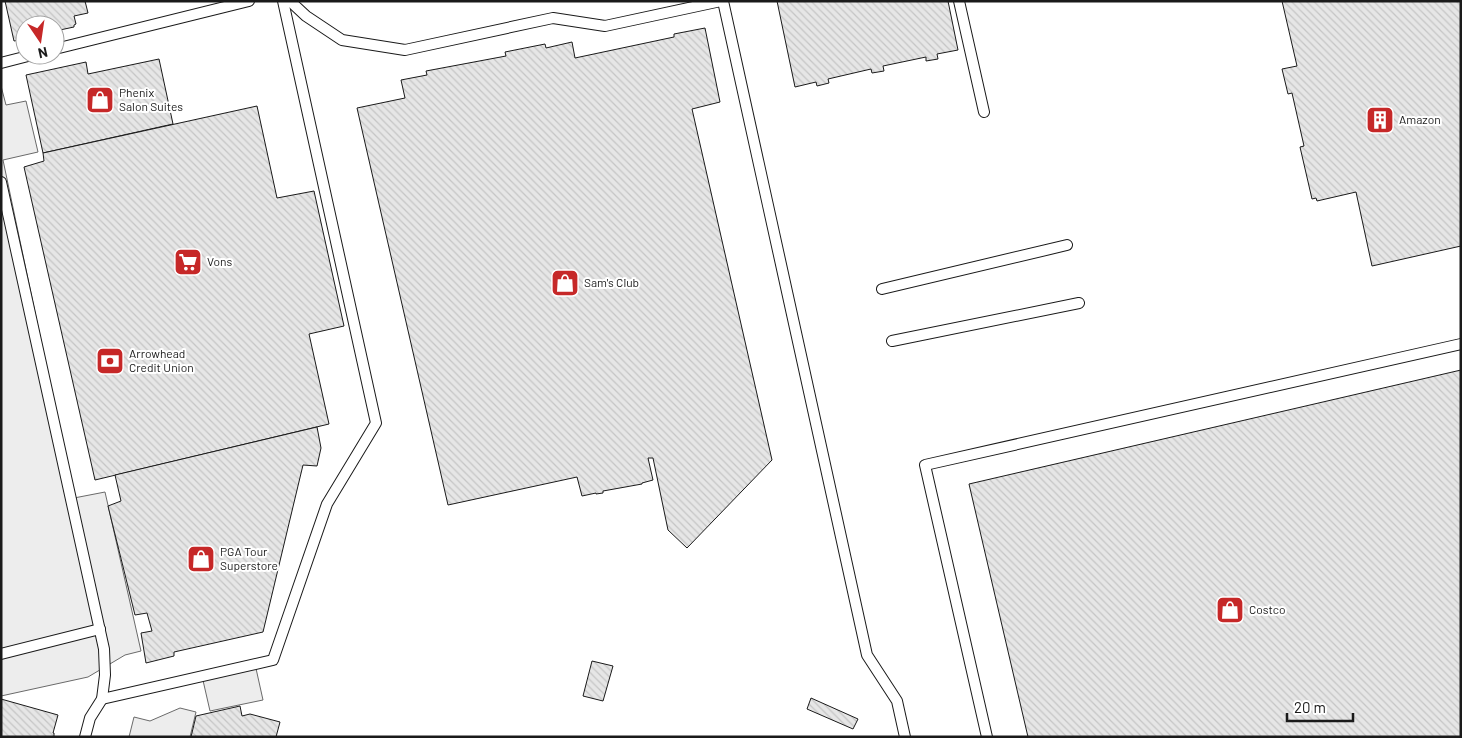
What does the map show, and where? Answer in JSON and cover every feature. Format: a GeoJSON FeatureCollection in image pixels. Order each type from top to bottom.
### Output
{"type":"FeatureCollection","features":[{"type":"Feature","properties":{"kind":"lane"},"geometry":{"type":"LineString","coordinates":[[65,47],[249,1]]}},
{"type":"Feature","properties":{"kind":"lane"},"geometry":{"type":"LineString","coordinates":[[102,699],[273,660],[327,504],[376,424],[283,1]]}},
{"type":"Feature","properties":{"kind":"lane"},"geometry":{"type":"LineString","coordinates":[[290,1],[306,16],[342,40],[405,50],[553,18],[605,26],[722,1],[867,655],[897,701],[905,737]]}},
{"type":"Feature","properties":{"kind":"lane"},"geometry":{"type":"LineString","coordinates":[[959,1],[984,112]]}},
{"type":"Feature","properties":{"kind":"lane"},"geometry":{"type":"LineString","coordinates":[[1,63],[15,59]]}},
{"type":"Feature","properties":{"kind":"lane"},"geometry":{"type":"LineString","coordinates":[[1,182],[104,649],[105,675],[102,699],[90,718],[85,737]]}},
{"type":"Feature","properties":{"kind":"lane"},"geometry":{"type":"LineString","coordinates":[[882,289],[1067,245]]}},
{"type":"Feature","properties":{"kind":"lane"},"geometry":{"type":"LineString","coordinates":[[892,341],[1079,303]]}},
{"type":"Feature","properties":{"kind":"lane"},"geometry":{"type":"LineString","coordinates":[[987,737],[925,465],[1461,344]]}},
{"type":"Feature","properties":{"kind":"lane"},"geometry":{"type":"LineString","coordinates":[[1,654],[100,629]]}},
{"type":"Feature","properties":{"kind":"shaded area"},"geometry":{"type":"Polygon","coordinates":[[[1,86],[6,105],[26,101],[38,152],[3,160],[74,498],[105,492],[141,651],[125,655],[88,677],[1,696],[1,86]]]}},
{"type":"Feature","properties":{"kind":"shaded area"},"geometry":{"type":"Polygon","coordinates":[[[255,664],[263,700],[210,711],[202,676],[255,664]]]}},
{"type":"Feature","properties":{"kind":"shaded area"},"geometry":{"type":"Polygon","coordinates":[[[180,708],[196,712],[190,737],[129,737],[134,717],[150,721],[180,708]]]}},
{"type":"Feature","properties":{"kind":"building"},"geometry":{"type":"Polygon","coordinates":[[[5,1],[85,1],[88,13],[74,16],[76,24],[74,27],[65,29],[65,15],[15,15],[14,41],[5,1]]]}},
{"type":"Feature","properties":{"kind":"building"},"geometry":{"type":"Polygon","coordinates":[[[777,1],[948,1],[958,50],[937,54],[938,59],[926,61],[926,57],[883,66],[884,71],[872,73],[871,69],[828,79],[829,83],[817,86],[816,82],[795,87],[777,1]]]}},
{"type":"Feature","properties":{"kind":"building","name":"Amazon"},"geometry":{"type":"Polygon","coordinates":[[[1282,1],[1461,1],[1461,246],[1372,266],[1356,192],[1317,201],[1316,198],[1312,199],[1300,147],[1304,146],[1292,93],[1288,94],[1282,69],[1297,66],[1282,1]]]}},
{"type":"Feature","properties":{"kind":"building","name":"Sam's Club"},"geometry":{"type":"Polygon","coordinates":[[[705,28],[720,102],[692,109],[772,460],[687,548],[668,530],[653,458],[648,458],[653,480],[642,484],[603,491],[603,493],[582,496],[577,477],[448,505],[357,108],[405,98],[401,80],[427,75],[426,71],[506,56],[505,52],[545,44],[546,48],[572,42],[575,58],[674,37],[674,34],[705,28]]]}},
{"type":"Feature","properties":{"kind":"building","name":"Phenix Salon Suites"},"geometry":{"type":"Polygon","coordinates":[[[159,59],[173,124],[43,153],[26,75],[86,62],[88,74],[159,59]]]}},
{"type":"Feature","properties":{"kind":"building","name":"Vons"},"geometry":{"type":"Polygon","coordinates":[[[257,106],[277,198],[314,191],[344,326],[309,334],[329,424],[95,480],[24,167],[44,161],[43,153],[257,106]]]}},
{"type":"Feature","properties":{"kind":"building","name":"Costco"},"geometry":{"type":"Polygon","coordinates":[[[1461,370],[1461,737],[1028,737],[969,484],[1461,370]]]}},
{"type":"Feature","properties":{"kind":"building","name":"PGA Tour Superstore"},"geometry":{"type":"Polygon","coordinates":[[[317,427],[321,448],[317,466],[303,465],[263,632],[174,652],[174,656],[146,663],[141,633],[152,631],[147,613],[135,615],[108,506],[121,501],[115,475],[317,427]]]}},
{"type":"Feature","properties":{"kind":"building"},"geometry":{"type":"Polygon","coordinates":[[[592,661],[613,666],[603,701],[583,696],[592,661]]]}},
{"type":"Feature","properties":{"kind":"building"},"geometry":{"type":"Polygon","coordinates":[[[811,698],[858,719],[853,729],[807,709],[811,698]]]}},
{"type":"Feature","properties":{"kind":"building"},"geometry":{"type":"Polygon","coordinates":[[[1,699],[58,715],[53,733],[54,737],[1,737],[1,699]]]}},
{"type":"Feature","properties":{"kind":"building"},"geometry":{"type":"Polygon","coordinates":[[[240,706],[242,716],[250,714],[280,722],[276,737],[191,737],[196,716],[240,706]]]}},
{"type":"Feature","properties":{"kind":"place","name":"Phenix Salon Suites"},"geometry":{"type":"Point","coordinates":[100,100]}},
{"type":"Feature","properties":{"kind":"place","name":"Amazon"},"geometry":{"type":"Point","coordinates":[1380,120]}},
{"type":"Feature","properties":{"kind":"place","name":"Vons"},"geometry":{"type":"Point","coordinates":[188,262]}},
{"type":"Feature","properties":{"kind":"place","name":"Sam's Club"},"geometry":{"type":"Point","coordinates":[565,283]}},
{"type":"Feature","properties":{"kind":"place","name":"Arrowhead Credit Union"},"geometry":{"type":"Point","coordinates":[110,361]}},
{"type":"Feature","properties":{"kind":"place","name":"PGA Tour Superstore"},"geometry":{"type":"Point","coordinates":[201,559]}},
{"type":"Feature","properties":{"kind":"place","name":"Costco"},"geometry":{"type":"Point","coordinates":[1230,610]}}]}
